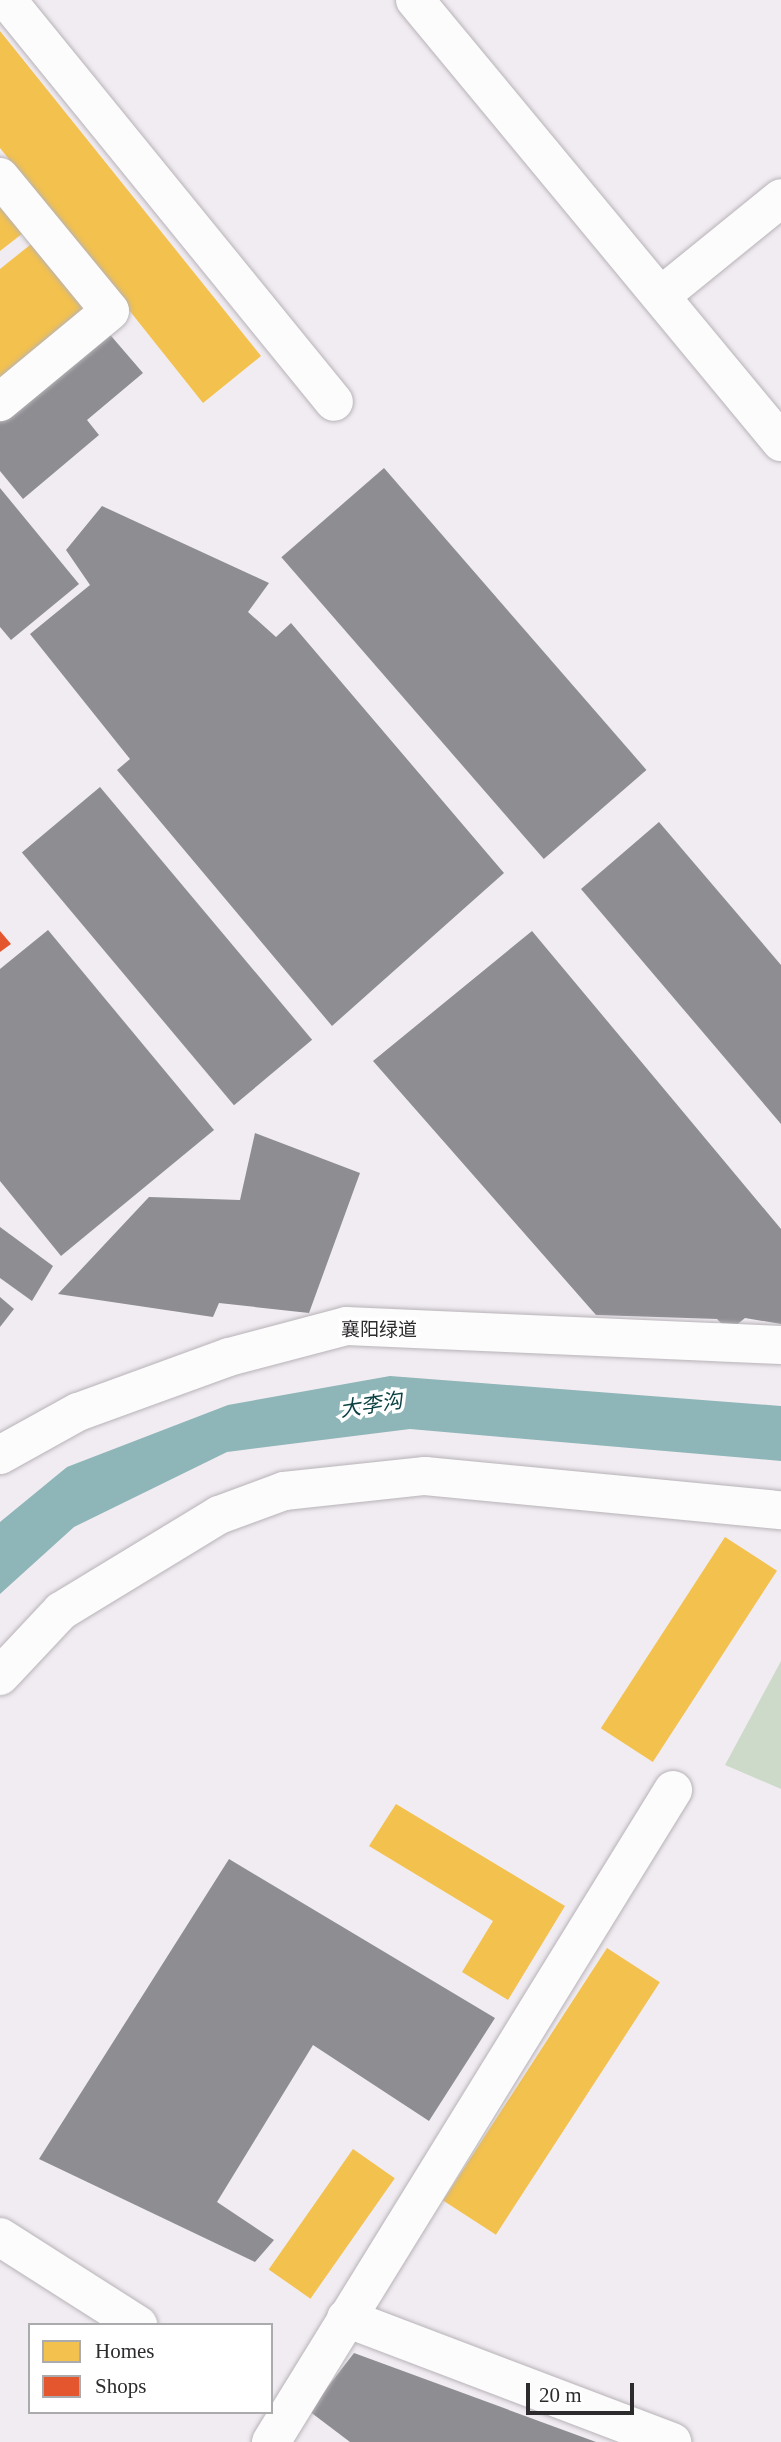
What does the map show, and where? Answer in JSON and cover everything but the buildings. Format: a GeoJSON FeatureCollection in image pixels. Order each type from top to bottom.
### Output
{"type":"FeatureCollection","features":[{"type":"Feature","properties":{"kind":"street"},"geometry":{"type":"LineString","coordinates":[[7,0],[334,402]]}},
{"type":"Feature","properties":{"kind":"street"},"geometry":{"type":"LineString","coordinates":[[415,0],[663,294],[781,442]]}},
{"type":"Feature","properties":{"kind":"street"},"geometry":{"type":"LineString","coordinates":[[0,177],[110,311],[0,402]]}},
{"type":"Feature","properties":{"kind":"street"},"geometry":{"type":"LineString","coordinates":[[663,294],[781,198]]}},
{"type":"Feature","properties":{"kind":"street","name":"襄阳绿道"},"geometry":{"type":"LineString","coordinates":[[0,1455],[78,1412],[229,1357],[346,1326],[781,1345]]}},
{"type":"Feature","properties":{"kind":"street"},"geometry":{"type":"LineString","coordinates":[[0,1676],[61,1611],[219,1515],[284,1491],[425,1476],[781,1510]]}},
{"type":"Feature","properties":{"kind":"street"},"geometry":{"type":"LineString","coordinates":[[276,2424],[346,2318],[673,1790]]}},
{"type":"Feature","properties":{"kind":"street"},"geometry":{"type":"LineString","coordinates":[[0,2237],[135,2323]]}},
{"type":"Feature","properties":{"kind":"street"},"geometry":{"type":"LineString","coordinates":[[346,2318],[672,2442]]}},
{"type":"Feature","properties":{"kind":"green space"},"geometry":{"type":"Polygon","coordinates":[[[781,1661],[781,1789],[725,1765],[781,1661]]]}},
{"type":"Feature","properties":{"kind":"water","name":"大李沟"},"geometry":{"type":"Polygon","coordinates":[[[390,1376],[781,1406],[781,1461],[410,1429],[227,1452],[74,1527],[0,1594],[0,1522],[67,1467],[228,1405],[390,1376]]]}}]}
